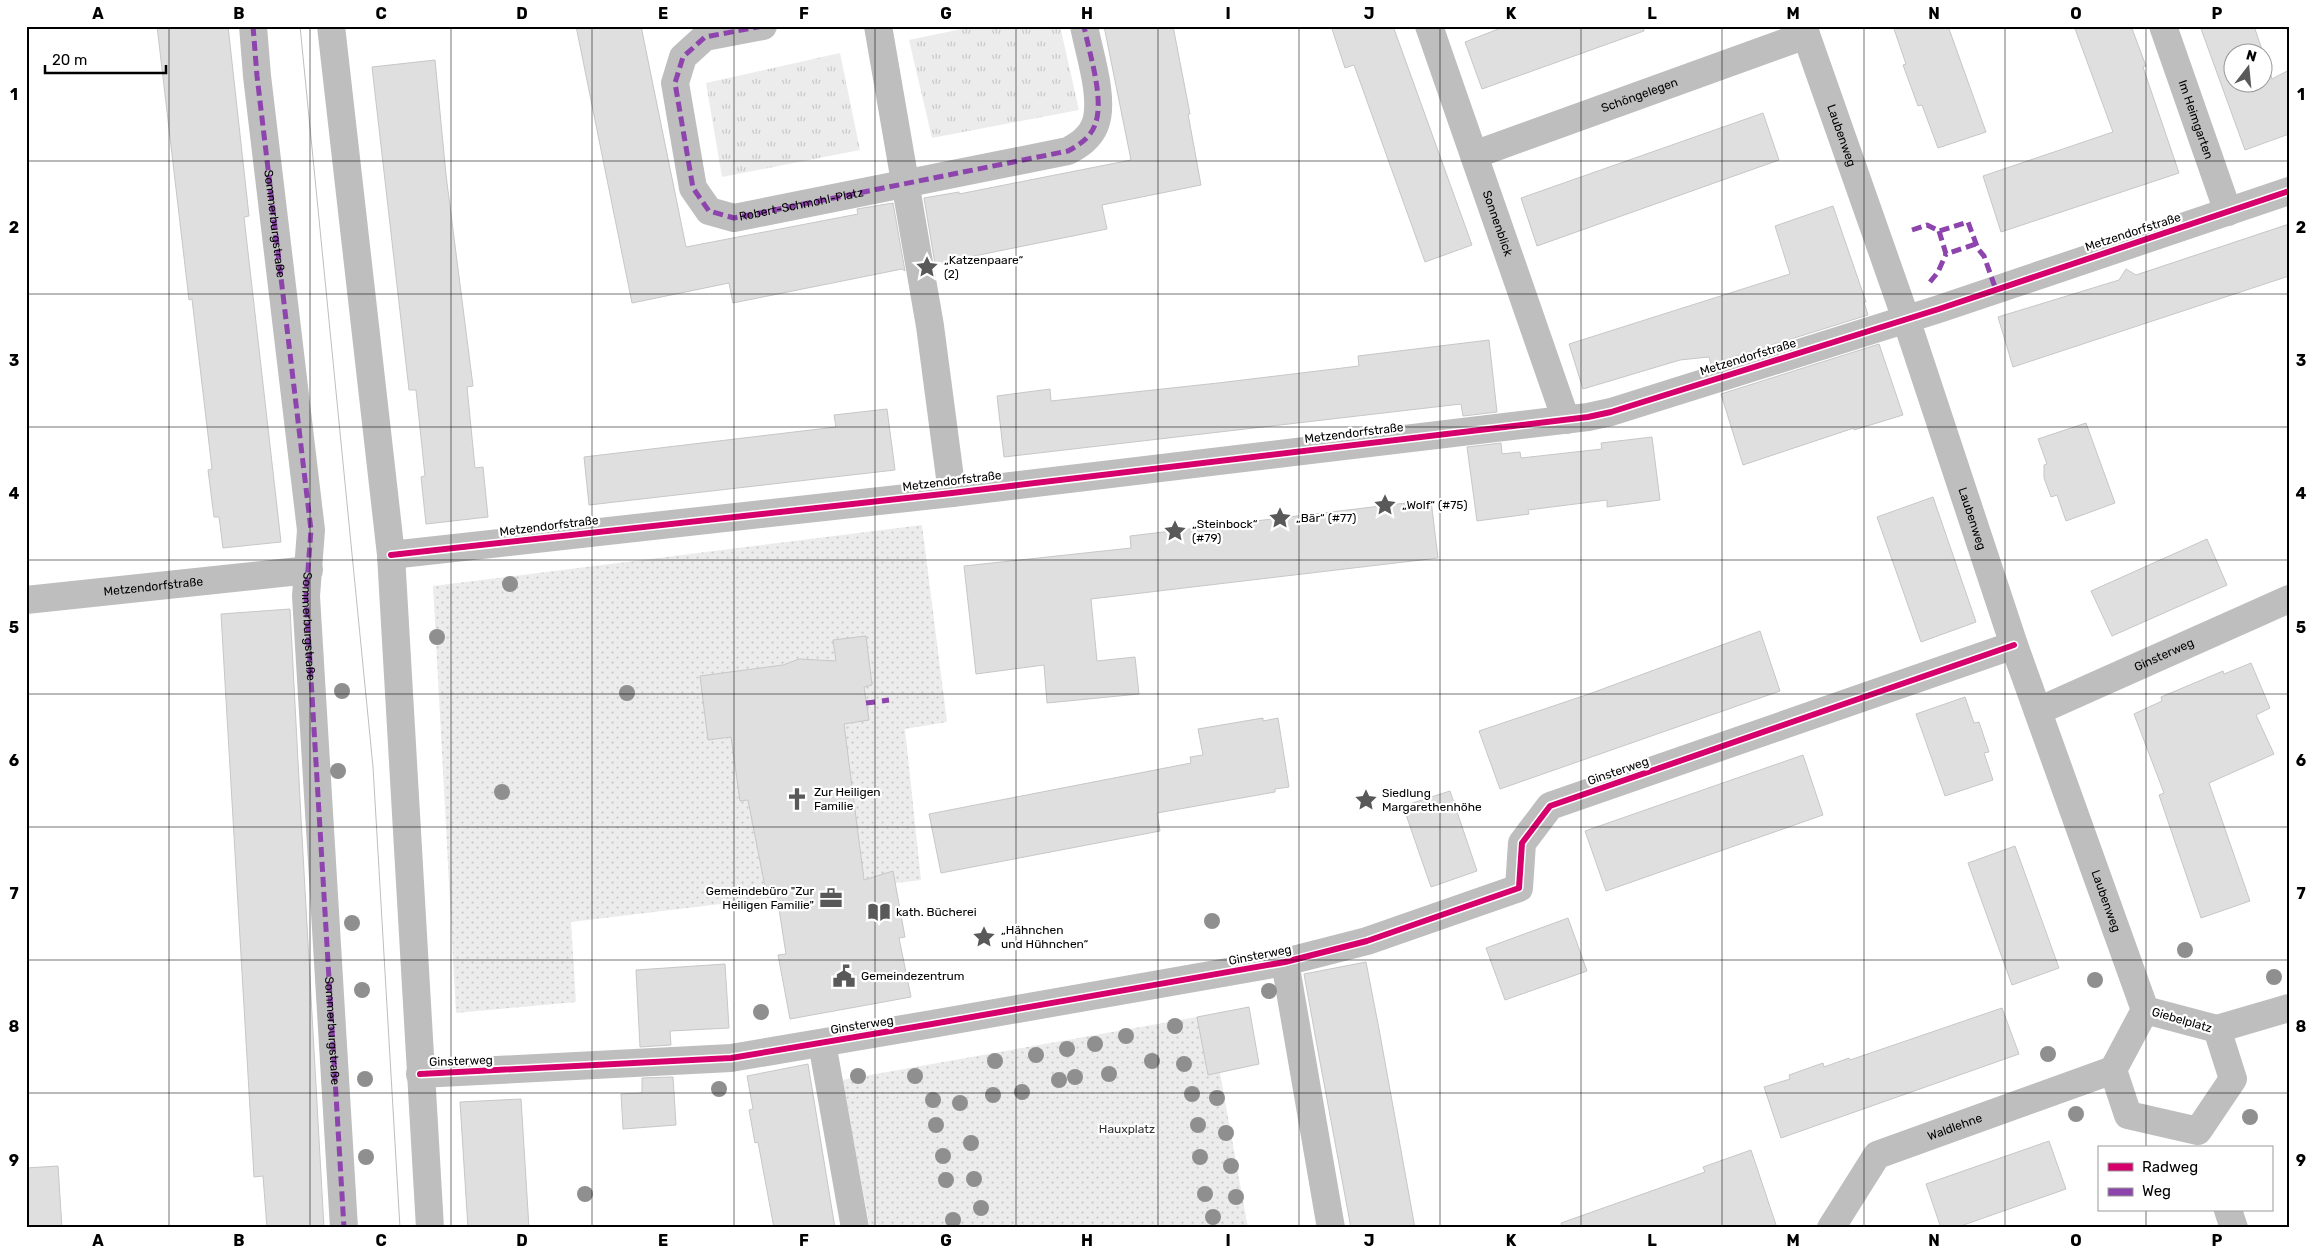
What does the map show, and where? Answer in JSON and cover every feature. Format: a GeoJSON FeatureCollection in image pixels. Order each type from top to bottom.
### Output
{"type":"FeatureCollection","features":[{"type":"Feature","properties":{"kind":"street","name":"Sommerburgstraße"},"geometry":{"type":"LineString","coordinates":[[253,26],[257,76],[311,530],[307,606],[344,1228]]}},
{"type":"Feature","properties":{"kind":"street"},"geometry":{"type":"LineString","coordinates":[[331,26],[391,555],[430,1228]]}},
{"type":"Feature","properties":{"kind":"street","name":"Robert-Schmohl-Platz"},"geometry":{"type":"LineString","coordinates":[[763,26],[705,37],[683,56],[675,83],[693,188],[710,211],[734,218],[1068,151],[1079,145],[1088,137],[1095,125],[1098,110],[1097,90],[1084,26]]}},
{"type":"Feature","properties":{"kind":"street"},"geometry":{"type":"LineString","coordinates":[[878,26],[930,326],[952,493]]}},
{"type":"Feature","properties":{"kind":"street","name":"Sonnenblick"},"geometry":{"type":"LineString","coordinates":[[1429,26],[1566,420]]}},
{"type":"Feature","properties":{"kind":"street","name":"Im Heimgarten"},"geometry":{"type":"LineString","coordinates":[[2163,26],[2228,212]]}},
{"type":"Feature","properties":{"kind":"street","name":"Schöngelegen"},"geometry":{"type":"LineString","coordinates":[[1474,155],[1805,31]]}},
{"type":"Feature","properties":{"kind":"street","name":"Laubenweg"},"geometry":{"type":"LineString","coordinates":[[1805,31],[1906,319],[2014,645],[2145,1010]]}},
{"type":"Feature","properties":{"kind":"street","name":"Metzendorfstraße"},"geometry":{"type":"LineString","coordinates":[[391,555],[952,493],[1566,420],[1612,412],[1906,319],[2289,191]]}},
{"type":"Feature","properties":{"kind":"street","name":"Metzendorfstraße"},"geometry":{"type":"LineString","coordinates":[[26,600],[309,570]]}},
{"type":"Feature","properties":{"kind":"street","name":"Ginsterweg"},"geometry":{"type":"LineString","coordinates":[[2038,711],[2289,599]]}},
{"type":"Feature","properties":{"kind":"street","name":"Ginsterweg"},"geometry":{"type":"LineString","coordinates":[[420,1074],[731,1058],[1285,962],[1366,941],[1519,888],[1522,843],[1550,806],[2014,645]]}},
{"type":"Feature","properties":{"kind":"street"},"geometry":{"type":"LineString","coordinates":[[1285,962],[1331,1228]]}},
{"type":"Feature","properties":{"kind":"street"},"geometry":{"type":"LineString","coordinates":[[2217,1030],[2289,1008]]}},
{"type":"Feature","properties":{"kind":"street","name":"Giebelplatz"},"geometry":{"type":"LineString","coordinates":[[2145,1010],[2217,1030],[2233,1079],[2202,1139],[2128,1115],[2113,1070],[2145,1010]]}},
{"type":"Feature","properties":{"kind":"street"},"geometry":{"type":"LineString","coordinates":[[822,1042],[855,1228]]}},
{"type":"Feature","properties":{"kind":"street","name":"Waldlehne"},"geometry":{"type":"LineString","coordinates":[[1831,1228],[1877,1155],[2113,1070]]}},
{"type":"Feature","properties":{"kind":"street"},"geometry":{"type":"LineString","coordinates":[[2229,1212],[2234,1228]]}},
{"type":"Feature","properties":{"kind":"green space"},"geometry":{"type":"Polygon","coordinates":[[[976,26],[1060,26],[1079,110],[932,138],[909,40],[976,26]]]}},
{"type":"Feature","properties":{"kind":"green space"},"geometry":{"type":"Polygon","coordinates":[[[840,53],[860,150],[722,177],[706,83],[840,53]]]}},
{"type":"Feature","properties":{"kind":"green space"},"geometry":{"type":"Polygon","coordinates":[[[922,525],[947,722],[905,729],[921,880],[571,922],[576,1002],[456,1013],[433,586],[922,525]]]}},
{"type":"Feature","properties":{"kind":"green space","name":"Hauxplatz"},"geometry":{"type":"Polygon","coordinates":[[[1197,1017],[1208,1073],[1220,1073],[1248,1228],[870,1228],[842,1080],[1197,1017]]]}},
{"type":"Feature","properties":{"kind":"building"},"geometry":{"type":"Polygon","coordinates":[[[157,26],[228,26],[249,216],[244,217],[281,542],[223,548],[219,517],[214,517],[208,470],[212,469],[192,299],[189,300],[157,26]]]}},
{"type":"Feature","properties":{"kind":"building"},"geometry":{"type":"Polygon","coordinates":[[[576,26],[641,26],[686,247],[858,214],[857,209],[893,203],[905,271],[902,269],[733,303],[729,283],[632,303],[576,26]]]}},
{"type":"Feature","properties":{"kind":"building"},"geometry":{"type":"Polygon","coordinates":[[[1104,26],[1173,26],[1201,185],[1102,205],[1107,229],[935,264],[924,198],[959,192],[959,194],[1131,160],[1104,26]]]}},
{"type":"Feature","properties":{"kind":"building"},"geometry":{"type":"Polygon","coordinates":[[[1331,26],[1393,26],[1472,245],[1425,262],[1354,65],[1345,68],[1331,26]]]}},
{"type":"Feature","properties":{"kind":"building"},"geometry":{"type":"Polygon","coordinates":[[[1506,26],[1643,26],[1644,31],[1482,89],[1465,42],[1506,26]]]}},
{"type":"Feature","properties":{"kind":"building"},"geometry":{"type":"Polygon","coordinates":[[[1893,26],[1948,26],[1986,132],[1938,148],[1922,105],[1918,106],[1903,65],[1906,64],[1893,26]]]}},
{"type":"Feature","properties":{"kind":"building"},"geometry":{"type":"Polygon","coordinates":[[[2074,26],[2131,26],[2146,66],[2143,67],[2179,173],[2001,232],[1983,176],[2113,132],[2074,26]]]}},
{"type":"Feature","properties":{"kind":"building"},"geometry":{"type":"Polygon","coordinates":[[[2200,26],[2254,26],[2259,42],[2222,42],[2222,87],[2200,26]]]}},
{"type":"Feature","properties":{"kind":"building"},"geometry":{"type":"Polygon","coordinates":[[[435,60],[446,175],[473,386],[467,387],[475,468],[483,467],[488,517],[426,524],[421,477],[425,476],[416,390],[409,390],[372,67],[435,60]]]}},
{"type":"Feature","properties":{"kind":"building"},"geometry":{"type":"Polygon","coordinates":[[[2289,70],[2289,134],[2245,150],[2224,92],[2272,92],[2272,79],[2289,70]]]}},
{"type":"Feature","properties":{"kind":"building"},"geometry":{"type":"Polygon","coordinates":[[[1763,113],[1779,160],[1537,246],[1521,198],[1763,113]]]}},
{"type":"Feature","properties":{"kind":"building"},"geometry":{"type":"Polygon","coordinates":[[[1833,206],[1866,302],[1864,302],[1868,315],[1711,364],[1709,357],[1680,360],[1583,389],[1569,344],[1790,274],[1775,226],[1833,206]]]}},
{"type":"Feature","properties":{"kind":"building"},"geometry":{"type":"Polygon","coordinates":[[[2289,224],[2289,276],[2013,367],[1998,317],[2119,280],[2126,269],[2136,275],[2289,224]]]}},
{"type":"Feature","properties":{"kind":"building"},"geometry":{"type":"Polygon","coordinates":[[[1489,340],[1497,412],[1463,416],[1461,404],[1004,457],[997,396],[1050,389],[1051,401],[1218,383],[1359,366],[1358,356],[1489,340]]]}},
{"type":"Feature","properties":{"kind":"building"},"geometry":{"type":"Polygon","coordinates":[[[1879,344],[1903,415],[1854,430],[1854,428],[1743,465],[1721,394],[1879,344]]]}},
{"type":"Feature","properties":{"kind":"building"},"geometry":{"type":"Polygon","coordinates":[[[887,409],[895,470],[589,505],[584,457],[836,427],[834,415],[887,409]]]}},
{"type":"Feature","properties":{"kind":"building"},"geometry":{"type":"Polygon","coordinates":[[[2086,423],[2115,503],[2066,521],[2057,495],[2051,497],[2044,478],[2044,465],[2047,464],[2038,439],[2086,423]]]}},
{"type":"Feature","properties":{"kind":"building"},"geometry":{"type":"Polygon","coordinates":[[[1652,437],[1660,500],[1607,507],[1607,500],[1528,510],[1529,514],[1477,521],[1467,447],[1501,443],[1502,454],[1520,452],[1521,458],[1602,449],[1601,443],[1652,437]]]}},
{"type":"Feature","properties":{"kind":"building"},"geometry":{"type":"Polygon","coordinates":[[[1933,497],[1976,622],[1921,642],[1877,517],[1933,497]]]}},
{"type":"Feature","properties":{"kind":"building"},"geometry":{"type":"Polygon","coordinates":[[[1431,500],[1438,558],[1091,599],[1097,661],[1135,657],[1139,694],[1047,703],[1044,665],[976,674],[964,566],[1131,548],[1130,536],[1431,500]]]}},
{"type":"Feature","properties":{"kind":"building"},"geometry":{"type":"Polygon","coordinates":[[[2207,539],[2227,585],[2112,636],[2091,591],[2207,539]]]}},
{"type":"Feature","properties":{"kind":"building"},"geometry":{"type":"Polygon","coordinates":[[[290,609],[324,1228],[267,1228],[263,1176],[254,1177],[221,614],[290,609]]]}},
{"type":"Feature","properties":{"kind":"building"},"geometry":{"type":"Polygon","coordinates":[[[1760,631],[1780,691],[1500,789],[1479,731],[1589,694],[1760,631]]]}},
{"type":"Feature","properties":{"kind":"building","name":"Zur Heiligen Familie"},"geometry":{"type":"Polygon","coordinates":[[[866,636],[872,685],[864,687],[869,720],[844,724],[864,880],[893,871],[905,937],[899,938],[911,997],[790,1019],[778,955],[786,954],[776,890],[766,892],[748,800],[740,801],[731,737],[708,740],[700,676],[783,665],[799,659],[836,661],[833,640],[866,636]]]}},
{"type":"Feature","properties":{"kind":"building"},"geometry":{"type":"Polygon","coordinates":[[[2251,663],[2270,708],[2256,715],[2274,754],[2209,783],[2250,901],[2201,918],[2159,795],[2164,793],[2134,714],[2162,701],[2161,697],[2223,671],[2224,674],[2251,663]]]}},
{"type":"Feature","properties":{"kind":"building"},"geometry":{"type":"Polygon","coordinates":[[[1965,697],[1974,723],[1979,722],[1989,752],[1984,753],[1993,780],[1945,796],[1916,714],[1965,697]]]}},
{"type":"Feature","properties":{"kind":"building"},"geometry":{"type":"Polygon","coordinates":[[[1263,718],[1263,721],[1278,718],[1289,787],[1275,789],[1275,792],[1157,813],[1160,831],[941,873],[929,814],[1191,763],[1190,757],[1203,755],[1198,729],[1263,718]]]}},
{"type":"Feature","properties":{"kind":"building"},"geometry":{"type":"Polygon","coordinates":[[[1803,755],[1823,815],[1606,891],[1585,831],[1803,755]]]}},
{"type":"Feature","properties":{"kind":"building"},"geometry":{"type":"Polygon","coordinates":[[[1450,791],[1477,871],[1431,887],[1403,806],[1450,791]]]}},
{"type":"Feature","properties":{"kind":"building"},"geometry":{"type":"Polygon","coordinates":[[[2015,846],[2059,968],[2012,985],[1968,863],[2015,846]]]}},
{"type":"Feature","properties":{"kind":"building"},"geometry":{"type":"Polygon","coordinates":[[[1568,918],[1587,971],[1505,1000],[1486,948],[1568,918]]]}},
{"type":"Feature","properties":{"kind":"building"},"geometry":{"type":"Polygon","coordinates":[[[1366,962],[1415,1228],[1351,1228],[1318,1051],[1304,974],[1366,962]]]}},
{"type":"Feature","properties":{"kind":"building"},"geometry":{"type":"Polygon","coordinates":[[[725,964],[729,1028],[670,1031],[671,1045],[640,1047],[636,970],[725,964]]]}},
{"type":"Feature","properties":{"kind":"building"},"geometry":{"type":"Polygon","coordinates":[[[1249,1007],[1259,1064],[1208,1075],[1197,1017],[1249,1007]]]}},
{"type":"Feature","properties":{"kind":"building"},"geometry":{"type":"Polygon","coordinates":[[[2002,1008],[2019,1054],[1781,1138],[1764,1087],[1790,1079],[1789,1075],[1823,1063],[1824,1067],[1849,1058],[1850,1060],[2002,1008]]]}},
{"type":"Feature","properties":{"kind":"building"},"geometry":{"type":"Polygon","coordinates":[[[808,1064],[835,1228],[774,1228],[758,1142],[755,1143],[749,1110],[753,1109],[747,1076],[808,1064]]]}},
{"type":"Feature","properties":{"kind":"building"},"geometry":{"type":"Polygon","coordinates":[[[673,1077],[676,1125],[623,1129],[621,1094],[642,1093],[642,1078],[673,1077]]]}},
{"type":"Feature","properties":{"kind":"building"},"geometry":{"type":"Polygon","coordinates":[[[521,1099],[529,1228],[468,1228],[460,1102],[521,1099]]]}},
{"type":"Feature","properties":{"kind":"building"},"geometry":{"type":"Polygon","coordinates":[[[2049,1141],[2066,1189],[1955,1228],[1941,1228],[1926,1184],[2049,1141]]]}},
{"type":"Feature","properties":{"kind":"building"},"geometry":{"type":"Polygon","coordinates":[[[1751,1150],[1777,1228],[1562,1228],[1561,1223],[1705,1172],[1703,1167],[1751,1150]]]}},
{"type":"Feature","properties":{"kind":"building"},"geometry":{"type":"Polygon","coordinates":[[[58,1166],[62,1228],[26,1228],[26,1168],[58,1166]]]}},
{"type":"Feature","properties":{"kind":"tram line"},"geometry":{"type":"LineString","coordinates":[[300,26],[373,767],[400,1228]]}},
{"type":"Feature","properties":{"kind":"marked path"},"geometry":{"type":"LineString","coordinates":[[253,26],[257,76],[311,530],[306,596],[344,1228]]}},
{"type":"Feature","properties":{"kind":"marked path"},"geometry":{"type":"LineString","coordinates":[[763,26],[705,37],[683,57],[675,83],[693,188],[709,211],[734,218],[1068,151],[1080,144],[1090,134],[1098,114],[1097,89],[1084,26]]}},
{"type":"Feature","properties":{"kind":"marked path"},"geometry":{"type":"LineString","coordinates":[[1912,230],[1927,225],[1939,231],[1968,222],[1978,249],[1984,256],[1996,290]]}},
{"type":"Feature","properties":{"kind":"marked path"},"geometry":{"type":"LineString","coordinates":[[1939,231],[1946,254],[1976,244]]}},
{"type":"Feature","properties":{"kind":"marked path"},"geometry":{"type":"LineString","coordinates":[[1930,282],[1938,272],[1946,254]]}},
{"type":"Feature","properties":{"kind":"marked path"},"geometry":{"type":"LineString","coordinates":[[882,701],[889,700]]}},
{"type":"Feature","properties":{"kind":"marked path"},"geometry":{"type":"LineString","coordinates":[[866,703],[875,702]]}},
{"type":"Feature","properties":{"kind":"cycle path"},"geometry":{"type":"LineString","coordinates":[[391,555],[952,493],[1588,417],[1611,412],[1939,309],[2289,191]]}},
{"type":"Feature","properties":{"kind":"cycle path"},"geometry":{"type":"LineString","coordinates":[[420,1074],[731,1058],[1285,962],[1367,941],[1519,888],[1522,843],[1550,806],[2014,645]]}},
{"type":"Feature","properties":{"kind":"place","name":"„Katzenpaare“ (2)"},"geometry":{"type":"Point","coordinates":[927,267]}},
{"type":"Feature","properties":{"kind":"place","name":"„Wolf“ (#75)"},"geometry":{"type":"Point","coordinates":[1385,505]}},
{"type":"Feature","properties":{"kind":"place","name":"„Bär“ (#77)"},"geometry":{"type":"Point","coordinates":[1280,518]}},
{"type":"Feature","properties":{"kind":"place","name":"„Steinbock“ (#79)"},"geometry":{"type":"Point","coordinates":[1175,531]}},
{"type":"Feature","properties":{"kind":"place","name":"Zur Heiligen Familie"},"geometry":{"type":"Point","coordinates":[797,799]}},
{"type":"Feature","properties":{"kind":"place","name":"Siedlung Margarethenhöhe"},"geometry":{"type":"Point","coordinates":[1366,800]}},
{"type":"Feature","properties":{"kind":"place","name":"Gemeindebüro \"Zur Heiligen Familie\""},"geometry":{"type":"Point","coordinates":[831,898]}},
{"type":"Feature","properties":{"kind":"place","name":"kath. Bücherei"},"geometry":{"type":"Point","coordinates":[879,912]}},
{"type":"Feature","properties":{"kind":"place","name":"„Hähnchen und Hühnchen“"},"geometry":{"type":"Point","coordinates":[984,937]}},
{"type":"Feature","properties":{"kind":"place","name":"Gemeindezentrum"},"geometry":{"type":"Point","coordinates":[844,976]}}]}
